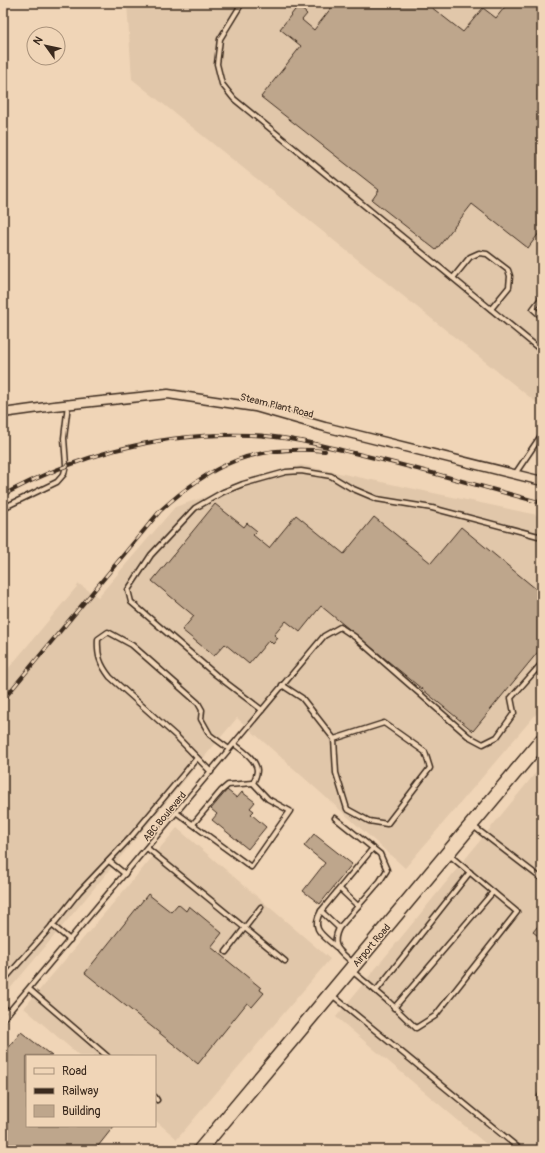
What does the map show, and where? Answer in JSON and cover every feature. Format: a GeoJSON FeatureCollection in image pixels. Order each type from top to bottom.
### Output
{"type":"FeatureCollection","features":[{"type":"Feature","properties":{"kind":"highway","name":"Airport Road"},"geometry":{"type":"LineString","coordinates":[[200,1150],[542,740]]}},
{"type":"Feature","properties":{"kind":"street","name":"Steam Plant Road"},"geometry":{"type":"LineString","coordinates":[[3,413],[68,404],[168,394],[255,408],[542,481]]}},
{"type":"Feature","properties":{"kind":"lane"},"geometry":{"type":"LineString","coordinates":[[242,3],[220,39],[217,64],[222,84],[234,99],[542,351]]}},
{"type":"Feature","properties":{"kind":"lane"},"geometry":{"type":"LineString","coordinates":[[453,278],[470,257],[479,253],[487,254],[508,270],[510,276],[509,287],[491,309]]}},
{"type":"Feature","properties":{"kind":"lane"},"geometry":{"type":"LineString","coordinates":[[542,297],[533,308],[542,317]]}},
{"type":"Feature","properties":{"kind":"lane"},"geometry":{"type":"LineString","coordinates":[[3,508],[57,482],[64,474],[66,465],[64,438],[68,404]]}},
{"type":"Feature","properties":{"kind":"lane"},"geometry":{"type":"LineString","coordinates":[[515,474],[542,434]]}},
{"type":"Feature","properties":{"kind":"lane"},"geometry":{"type":"LineString","coordinates":[[262,710],[216,675],[131,602],[128,590],[138,574],[151,555],[195,508],[223,492],[244,484],[286,472],[301,471],[331,476],[351,488],[377,499],[432,508],[542,537]]}},
{"type":"Feature","properties":{"kind":"lane","name":"ABC Boulevard"},"geometry":{"type":"LineString","coordinates":[[3,1019],[148,848],[324,636],[340,626],[468,736],[483,744],[497,737],[514,713],[511,698],[542,663]]}},
{"type":"Feature","properties":{"kind":"lane"},"geometry":{"type":"LineString","coordinates":[[211,772],[177,738],[110,677],[102,666],[97,650],[98,639],[108,632],[132,646],[198,703],[202,710],[201,719],[210,735],[229,750]]}},
{"type":"Feature","properties":{"kind":"lane"},"geometry":{"type":"LineString","coordinates":[[282,685],[302,698],[334,739],[336,773],[347,808],[368,821],[387,824],[430,768],[425,752],[384,723],[334,739]]}},
{"type":"Feature","properties":{"kind":"lane"},"geometry":{"type":"LineString","coordinates":[[234,744],[249,756],[256,768],[257,773],[253,783]]}},
{"type":"Feature","properties":{"kind":"lane"},"geometry":{"type":"LineString","coordinates":[[3,981],[79,892],[149,816],[197,758]]}},
{"type":"Feature","properties":{"kind":"lane"},"geometry":{"type":"LineString","coordinates":[[177,813],[251,867],[290,811],[268,799],[253,783]]}},
{"type":"Feature","properties":{"kind":"lane"},"geometry":{"type":"LineString","coordinates":[[194,824],[221,791],[228,785],[253,783]]}},
{"type":"Feature","properties":{"kind":"lane"},"geometry":{"type":"LineString","coordinates":[[335,818],[374,848],[380,854],[387,870],[380,882],[339,928],[336,934],[336,947]]}},
{"type":"Feature","properties":{"kind":"lane"},"geometry":{"type":"LineString","coordinates":[[471,825],[542,879]]}},
{"type":"Feature","properties":{"kind":"lane"},"geometry":{"type":"LineString","coordinates":[[148,848],[285,961]]}},
{"type":"Feature","properties":{"kind":"lane"},"geometry":{"type":"LineString","coordinates":[[374,848],[321,911],[317,918],[316,925],[319,931],[336,947],[352,967],[416,1028],[435,1016],[517,912],[447,853]]}},
{"type":"Feature","properties":{"kind":"lane"},"geometry":{"type":"LineString","coordinates":[[109,861],[125,874]]}},
{"type":"Feature","properties":{"kind":"lane"},"geometry":{"type":"LineString","coordinates":[[376,991],[470,872]]}},
{"type":"Feature","properties":{"kind":"lane"},"geometry":{"type":"LineString","coordinates":[[340,889],[358,906]]}},
{"type":"Feature","properties":{"kind":"lane"},"geometry":{"type":"LineString","coordinates":[[394,1008],[493,892]]}},
{"type":"Feature","properties":{"kind":"lane"},"geometry":{"type":"LineString","coordinates":[[226,952],[262,907]]}},
{"type":"Feature","properties":{"kind":"lane"},"geometry":{"type":"LineString","coordinates":[[321,911],[339,928]]}},
{"type":"Feature","properties":{"kind":"lane"},"geometry":{"type":"LineString","coordinates":[[52,925],[70,940]]}},
{"type":"Feature","properties":{"kind":"lane"},"geometry":{"type":"LineString","coordinates":[[29,989],[106,1055]]}},
{"type":"Feature","properties":{"kind":"lane"},"geometry":{"type":"LineString","coordinates":[[330,994],[522,1150]]}},
{"type":"Feature","properties":{"kind":"lane"},"geometry":{"type":"LineString","coordinates":[[3,1007],[9,1012]]}},
{"type":"Feature","properties":{"kind":"lane"},"geometry":{"type":"LineString","coordinates":[[542,1093],[540,1097],[542,1103]]}},
{"type":"Feature","properties":{"kind":"shaded area"},"geometry":{"type":"Polygon","coordinates":[[[127,3],[542,3],[542,407],[132,79],[127,3]]]}},
{"type":"Feature","properties":{"kind":"shaded area"},"geometry":{"type":"Polygon","coordinates":[[[301,465],[542,516],[542,707],[405,868],[237,718],[3,997],[3,675],[79,584],[98,597],[175,507],[301,465]]]}},
{"type":"Feature","properties":{"kind":"shaded area"},"geometry":{"type":"Polygon","coordinates":[[[542,765],[542,1150],[493,1150],[336,1017],[542,765]]]}},
{"type":"Feature","properties":{"kind":"shaded area"},"geometry":{"type":"Polygon","coordinates":[[[177,828],[330,959],[177,1139],[156,1121],[156,1055],[79,1055],[24,1008],[177,828]]]}},
{"type":"Feature","properties":{"kind":"building"},"geometry":{"type":"Polygon","coordinates":[[[335,3],[426,3],[463,32],[483,8],[496,18],[508,3],[542,3],[542,229],[528,248],[472,204],[436,250],[372,200],[379,190],[261,97],[301,46],[280,29],[298,6],[307,14],[302,20],[314,30],[335,3]]]}},
{"type":"Feature","properties":{"kind":"building"},"geometry":{"type":"Polygon","coordinates":[[[215,504],[244,527],[247,523],[257,531],[253,535],[269,548],[296,515],[344,554],[374,517],[431,563],[461,527],[542,594],[542,647],[473,731],[321,606],[300,632],[286,621],[274,635],[278,638],[273,644],[269,640],[249,664],[225,644],[214,656],[182,630],[194,616],[152,581],[215,504]]]}},
{"type":"Feature","properties":{"kind":"building"},"geometry":{"type":"Polygon","coordinates":[[[227,790],[237,798],[242,792],[255,802],[250,808],[254,811],[251,814],[266,827],[248,849],[212,820],[217,814],[211,809],[227,790]]]}},
{"type":"Feature","properties":{"kind":"building"},"geometry":{"type":"Polygon","coordinates":[[[314,834],[352,864],[320,904],[303,891],[325,863],[304,846],[314,834]]]}},
{"type":"Feature","properties":{"kind":"building"},"geometry":{"type":"Polygon","coordinates":[[[148,894],[171,912],[178,904],[186,911],[189,906],[222,933],[211,947],[261,988],[260,990],[264,993],[252,1007],[247,1003],[198,1064],[85,973],[148,894]]]}},
{"type":"Feature","properties":{"kind":"building"},"geometry":{"type":"Polygon","coordinates":[[[542,921],[542,939],[533,932],[542,921]]]}},
{"type":"Feature","properties":{"kind":"building"},"geometry":{"type":"Polygon","coordinates":[[[21,1032],[51,1055],[26,1055],[26,1127],[113,1127],[95,1150],[3,1150],[3,1055],[21,1032]]]}},
{"type":"Feature","properties":{"kind":"railway"},"geometry":{"type":"LineString","coordinates":[[3,495],[61,468],[122,448],[185,437],[250,435],[289,439],[328,447],[425,471],[542,503]]}},
{"type":"Feature","properties":{"kind":"railway"},"geometry":{"type":"LineString","coordinates":[[3,700],[160,511],[197,481],[235,461],[255,455],[277,451],[325,451]]}}]}
